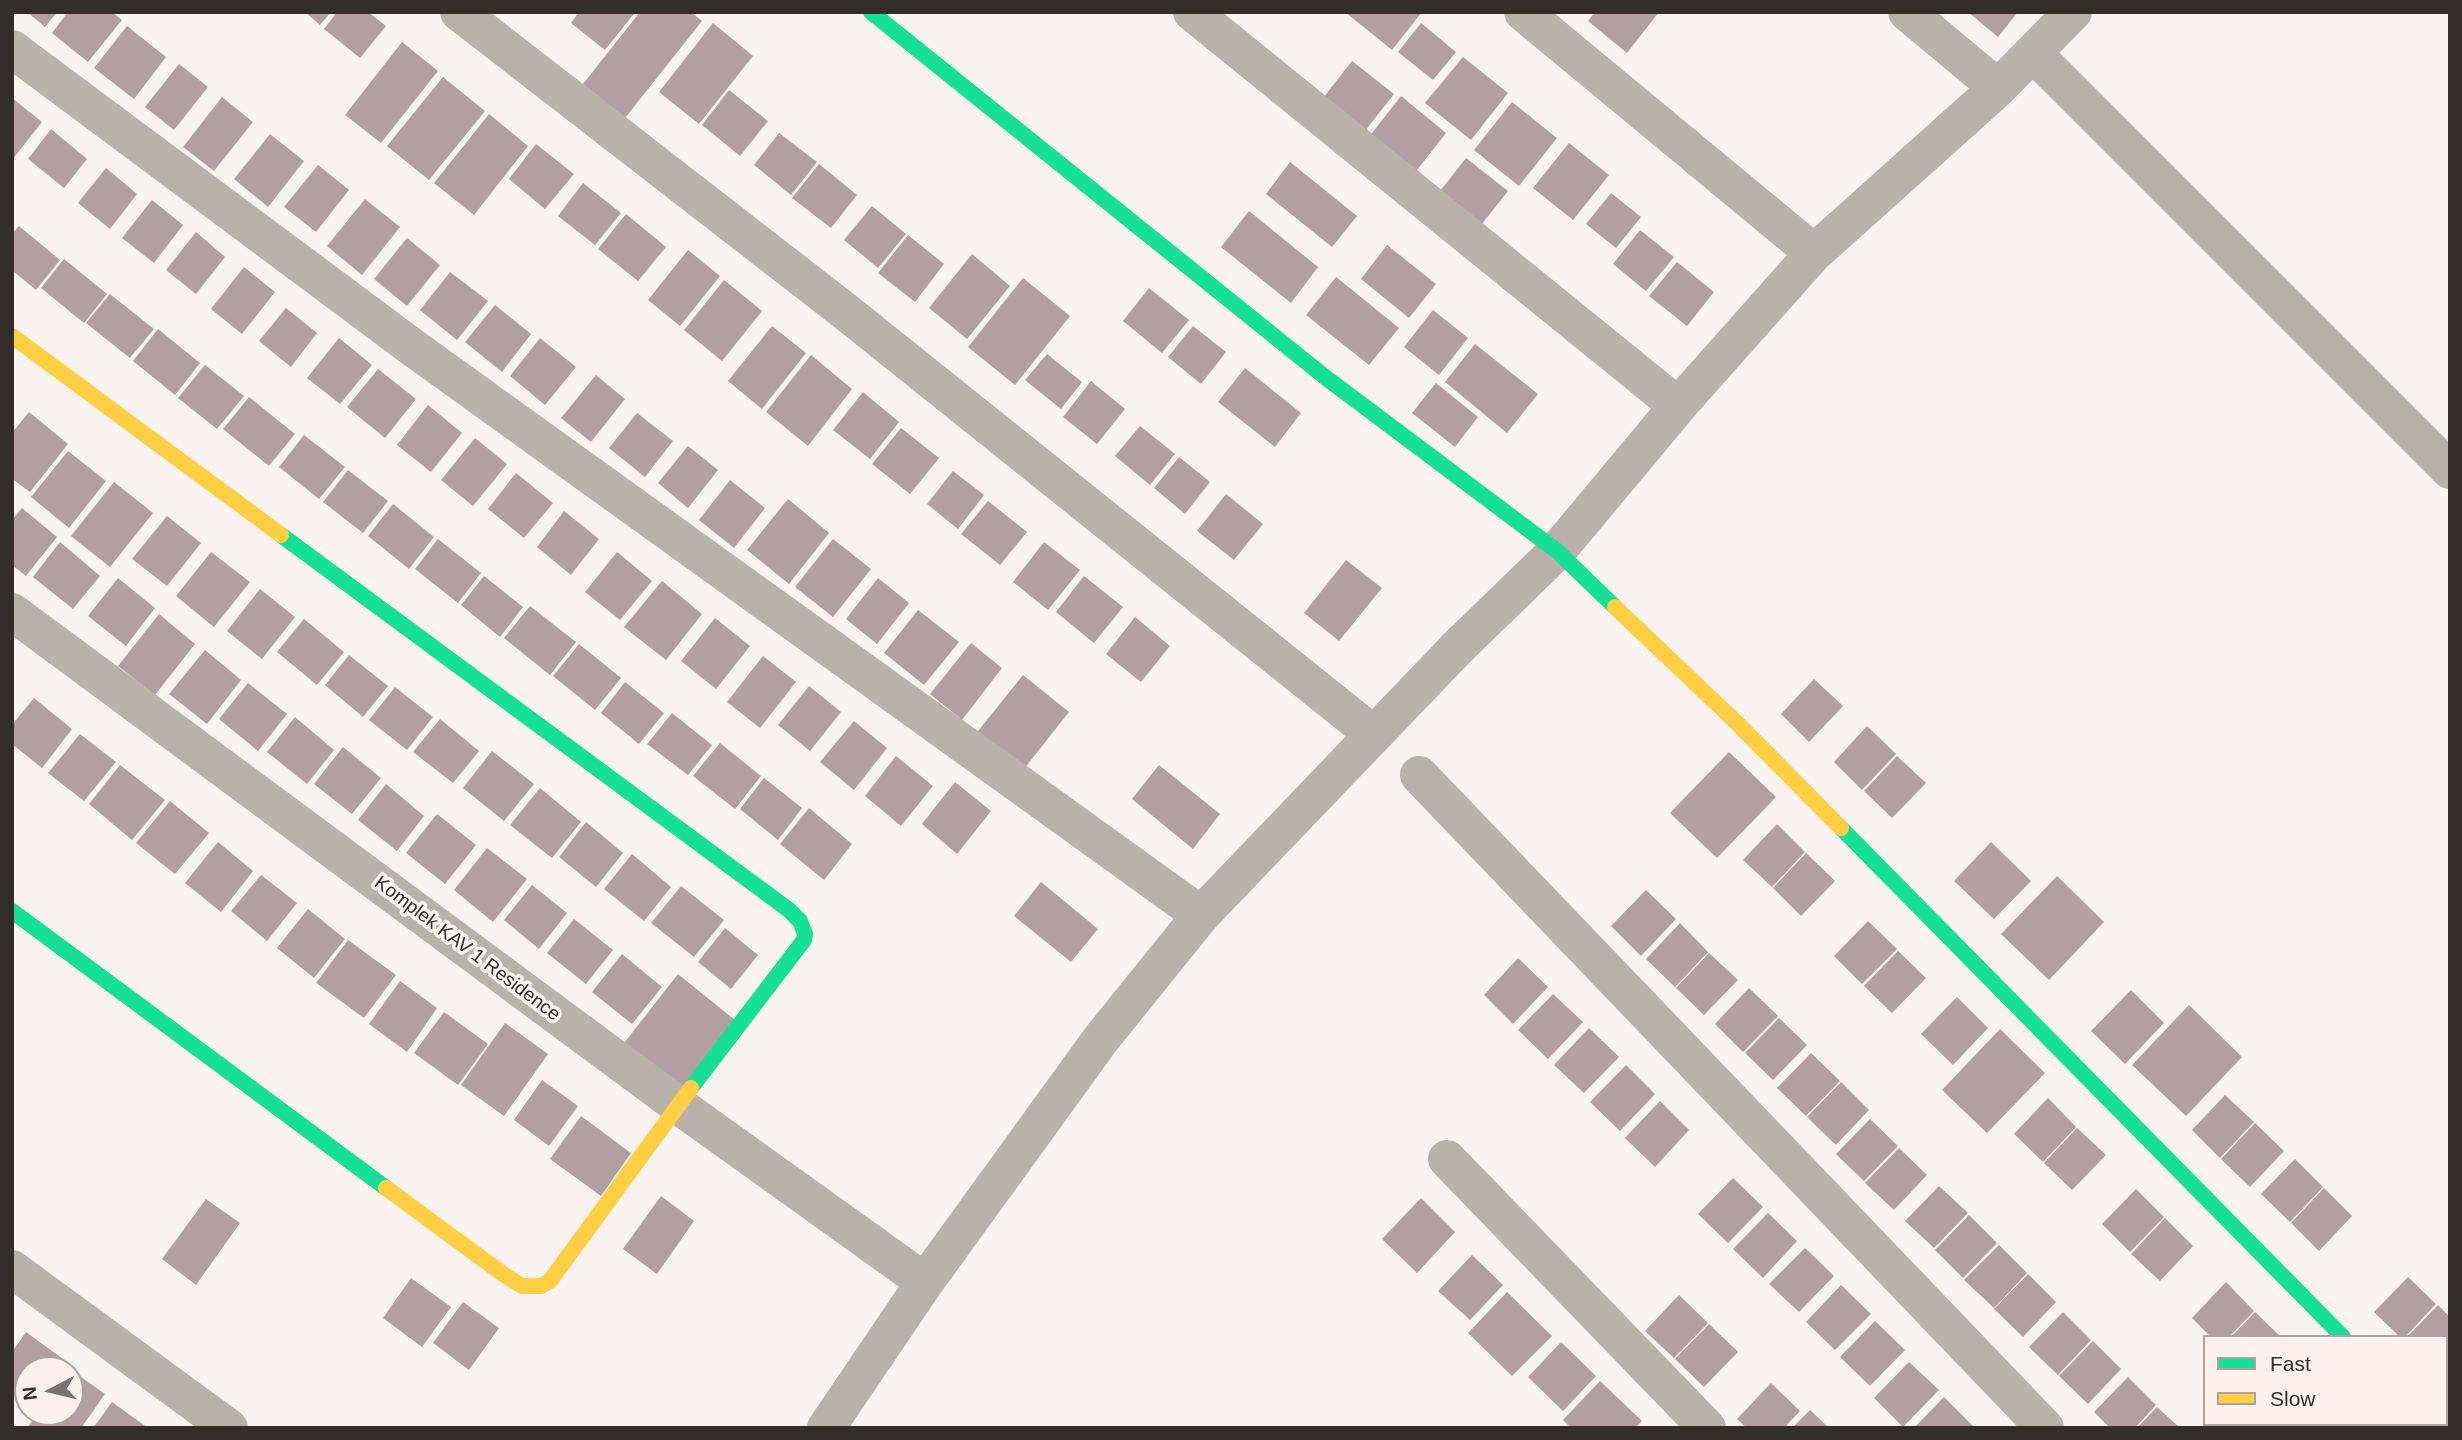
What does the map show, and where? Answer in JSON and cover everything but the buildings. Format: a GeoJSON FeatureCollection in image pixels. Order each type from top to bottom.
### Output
{"type":"FeatureCollection","features":[{"type":"Feature","properties":{"kind":"street"},"geometry":{"type":"LineString","coordinates":[[459,12],[856,321],[1373,734]]}},
{"type":"Feature","properties":{"kind":"street"},"geometry":{"type":"LineString","coordinates":[[871,12],[1325,377],[1557,551],[1737,723],[2341,1335]]}},
{"type":"Feature","properties":{"kind":"street"},"geometry":{"type":"LineString","coordinates":[[1192,12],[1678,406]]}},
{"type":"Feature","properties":{"kind":"street"},"geometry":{"type":"LineString","coordinates":[[1523,12],[1814,253]]}},
{"type":"Feature","properties":{"kind":"street"},"geometry":{"type":"LineString","coordinates":[[1907,12],[1998,88]]}},
{"type":"Feature","properties":{"kind":"street"},"geometry":{"type":"LineString","coordinates":[[826,1428],[925,1282],[1101,1039],[1201,915],[1457,648],[1557,551],[1678,406],[1814,253],[1998,88],[2073,12]]}},
{"type":"Feature","properties":{"kind":"street"},"geometry":{"type":"LineString","coordinates":[[12,49],[423,356],[1201,915]]}},
{"type":"Feature","properties":{"kind":"street"},"geometry":{"type":"LineString","coordinates":[[2033,53],[2450,470]]}},
{"type":"Feature","properties":{"kind":"street"},"geometry":{"type":"LineString","coordinates":[[12,336],[595,765],[800,921],[804,927],[804,940],[678,1105],[550,1281],[541,1286],[522,1286],[12,911]]}},
{"type":"Feature","properties":{"kind":"street","name":"Komplek KAV 1 Residence"},"geometry":{"type":"LineString","coordinates":[[12,612],[678,1105],[925,1282]]}},
{"type":"Feature","properties":{"kind":"street"},"geometry":{"type":"LineString","coordinates":[[1419,775],[2045,1428]]}},
{"type":"Feature","properties":{"kind":"street"},"geometry":{"type":"LineString","coordinates":[[1447,1158],[1707,1428]]}},
{"type":"Feature","properties":{"kind":"street"},"geometry":{"type":"LineString","coordinates":[[12,1269],[229,1428]]}},
{"type":"Feature","properties":{"kind":"traffic: fast"},"geometry":{"type":"LineString","coordinates":[[871,12],[1325,377],[1557,551],[1615,607]]}},
{"type":"Feature","properties":{"kind":"traffic: fast"},"geometry":{"type":"LineString","coordinates":[[281,535],[789,910],[800,921],[805,934],[804,940],[691,1088]]}},
{"type":"Feature","properties":{"kind":"traffic: fast"},"geometry":{"type":"LineString","coordinates":[[1841,828],[2341,1335]]}},
{"type":"Feature","properties":{"kind":"traffic: fast"},"geometry":{"type":"LineString","coordinates":[[12,911],[386,1188]]}},
{"type":"Feature","properties":{"kind":"traffic: slow"},"geometry":{"type":"LineString","coordinates":[[12,336],[281,535]]}},
{"type":"Feature","properties":{"kind":"traffic: slow"},"geometry":{"type":"LineString","coordinates":[[1615,607],[1737,723],[1841,828]]}},
{"type":"Feature","properties":{"kind":"traffic: slow"},"geometry":{"type":"LineString","coordinates":[[386,1188],[503,1274],[522,1286],[541,1286],[550,1281],[691,1088]]}}]}
